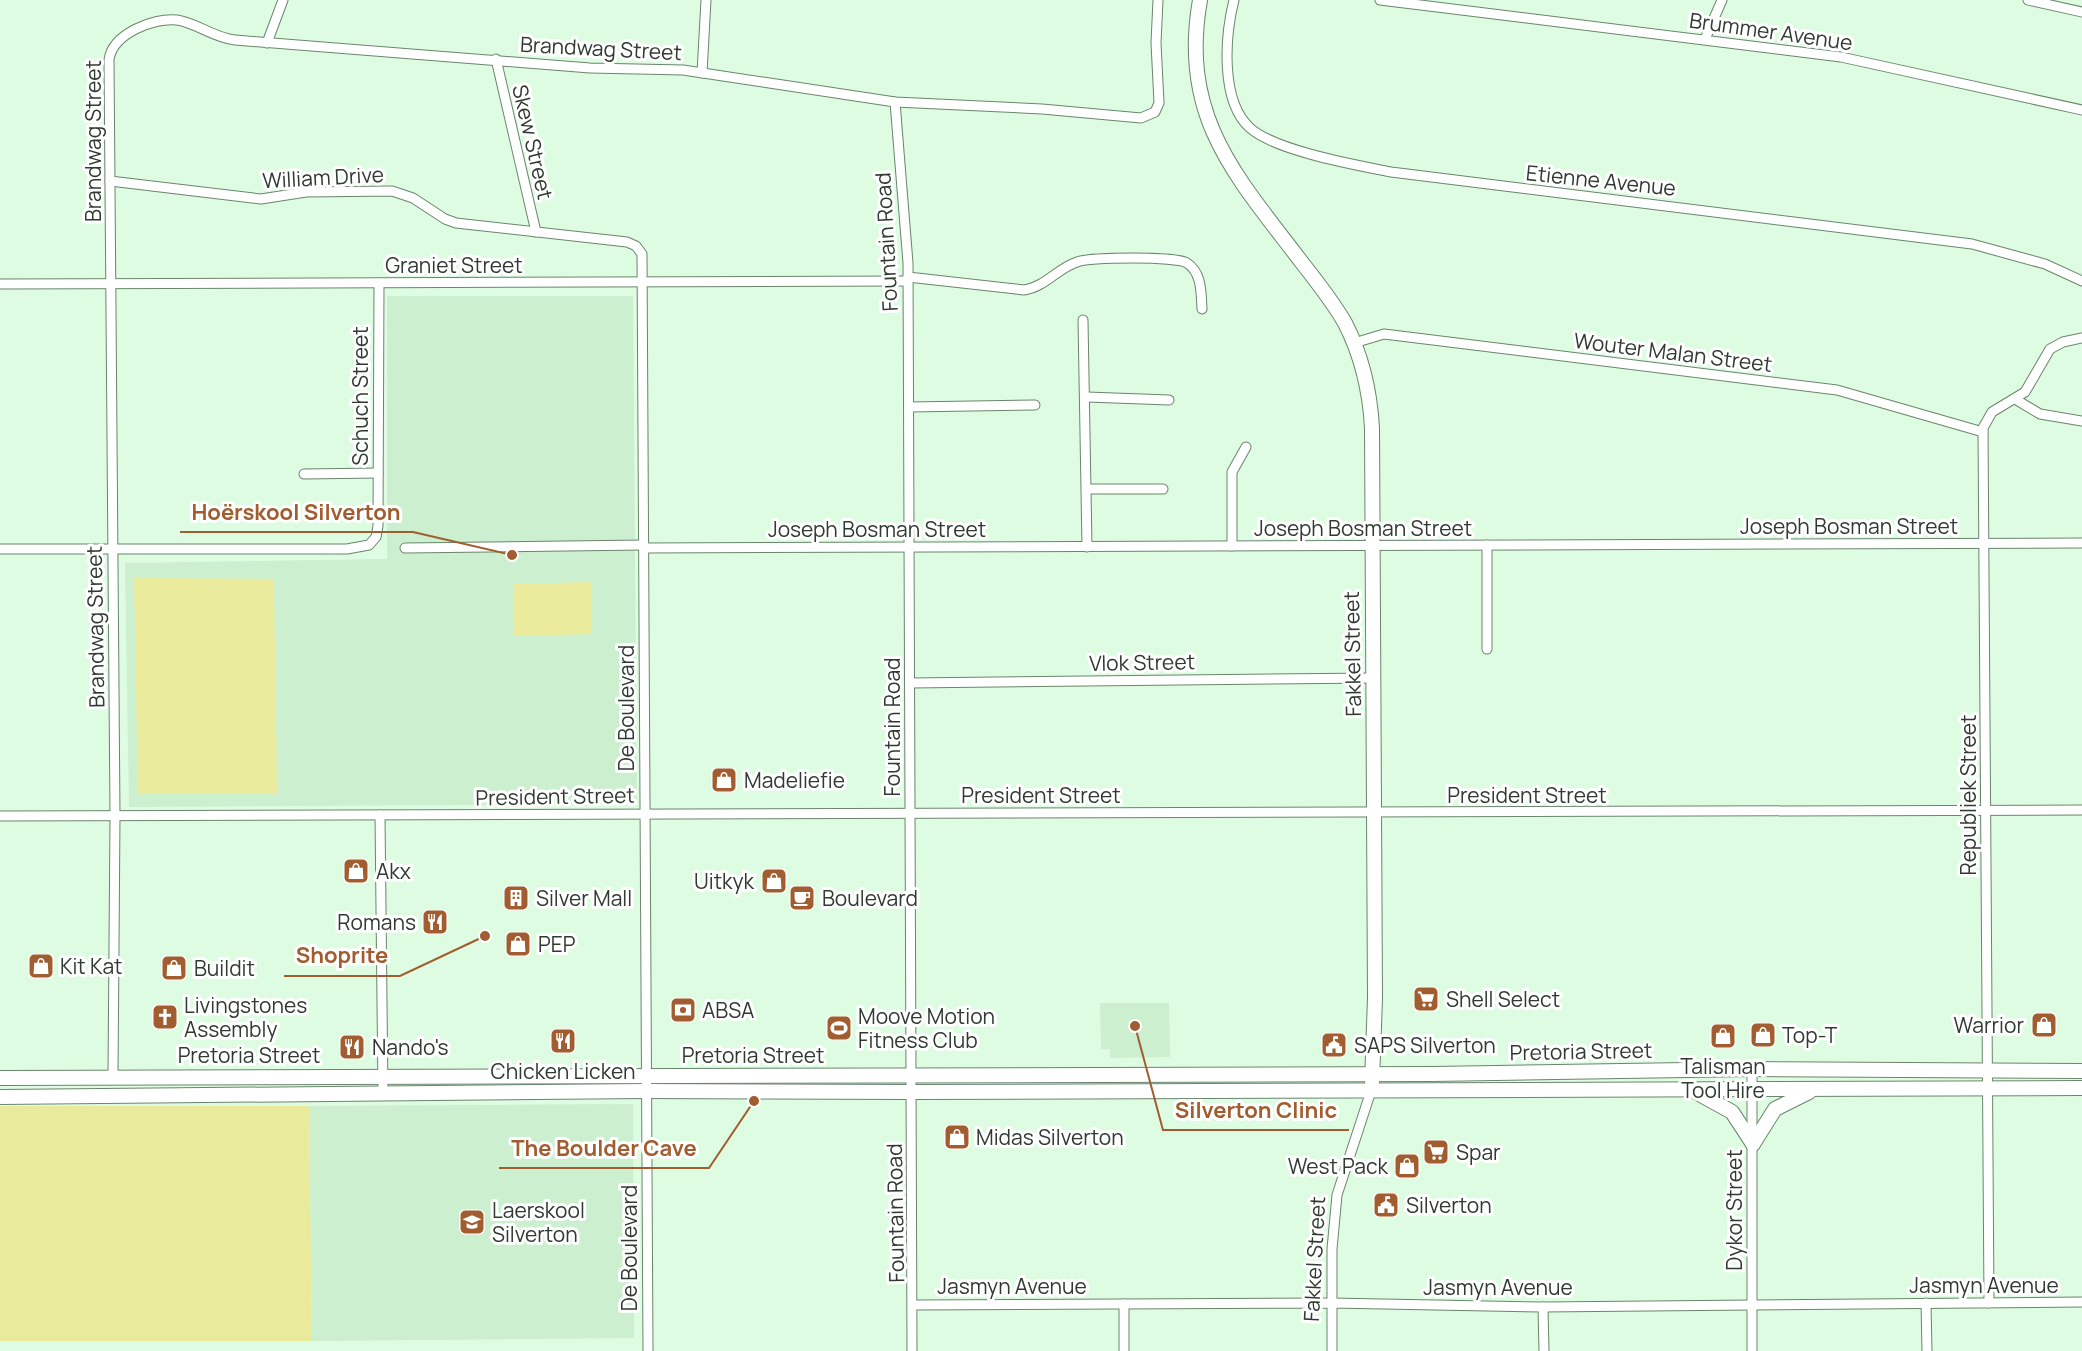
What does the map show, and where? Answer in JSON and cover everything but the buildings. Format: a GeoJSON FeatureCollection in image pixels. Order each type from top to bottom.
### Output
{"type":"FeatureCollection","features":[{"type":"Feature","properties":{"kind":"main road","name":"Fakkel Street"},"geometry":{"type":"LineString","coordinates":[[1200,0],[1196,32],[1196,67],[1203,106],[1218,145],[1238,179],[1334,305],[1354,343],[1371,403],[1374,678],[1374,1074],[1371,1091]]}},
{"type":"Feature","properties":{"kind":"main road","name":"Pretoria Street"},"geometry":{"type":"LineString","coordinates":[[0,1078],[1374,1074],[1752,1069],[2082,1071]]}},
{"type":"Feature","properties":{"kind":"main road"},"geometry":{"type":"LineString","coordinates":[[193,1077],[196,1081],[206,1084],[331,1086],[348,1096]]}},
{"type":"Feature","properties":{"kind":"main road","name":"Pretoria Street"},"geometry":{"type":"LineString","coordinates":[[0,1097],[348,1096],[646,1091],[2082,1088]]}},
{"type":"Feature","properties":{"kind":"main road"},"geometry":{"type":"LineString","coordinates":[[1688,1089],[1732,1112],[1753,1144],[1775,1109],[1783,1103],[1817,1089]]}},
{"type":"Feature","properties":{"kind":"street"},"geometry":{"type":"LineString","coordinates":[[267,43],[283,0]]}},
{"type":"Feature","properties":{"kind":"street"},"geometry":{"type":"LineString","coordinates":[[702,73],[706,0]]}},
{"type":"Feature","properties":{"kind":"street","name":"Brandwag Street"},"geometry":{"type":"LineString","coordinates":[[113,1076],[115,816],[109,60],[110,53],[119,41],[137,29],[155,22],[175,20],[225,39],[702,73],[896,102],[1042,109],[1133,118],[1153,114],[1158,107],[1160,93],[1156,42],[1158,0]]}},
{"type":"Feature","properties":{"kind":"street","name":"Etienne Avenue"},"geometry":{"type":"LineString","coordinates":[[1234,0],[1226,47],[1236,104],[1248,127],[1275,142],[1352,164],[1415,176],[1962,242],[2045,264],[2082,282]]}},
{"type":"Feature","properties":{"kind":"street","name":"Brummer Avenue"},"geometry":{"type":"LineString","coordinates":[[1380,0],[1431,3],[1840,57],[2082,110]]}},
{"type":"Feature","properties":{"kind":"street"},"geometry":{"type":"LineString","coordinates":[[1704,39],[1722,0]]}},
{"type":"Feature","properties":{"kind":"street"},"geometry":{"type":"LineString","coordinates":[[2028,0],[2082,12]]}},
{"type":"Feature","properties":{"kind":"street","name":"Skew Street"},"geometry":{"type":"LineString","coordinates":[[496,59],[536,232]]}},
{"type":"Feature","properties":{"kind":"street","name":"Fountain Road"},"geometry":{"type":"LineString","coordinates":[[896,102],[908,279],[914,1305],[912,1351]]}},
{"type":"Feature","properties":{"kind":"street","name":"William Drive"},"geometry":{"type":"LineString","coordinates":[[110,181],[261,199],[306,192],[392,191],[404,194],[456,223],[627,242],[636,246]]}},
{"type":"Feature","properties":{"kind":"street","name":"De Boulevard"},"geometry":{"type":"LineString","coordinates":[[636,246],[642,257],[643,282],[648,1351]]}},
{"type":"Feature","properties":{"kind":"street","name":"Graniet Street"},"geometry":{"type":"LineString","coordinates":[[0,284],[908,279],[1024,290],[1035,288],[1079,261],[1104,258],[1181,260],[1188,263],[1197,274],[1201,289],[1202,309]]}},
{"type":"Feature","properties":{"kind":"street","name":"Schuch Street"},"geometry":{"type":"LineString","coordinates":[[112,549],[347,549],[365,548],[371,544],[378,531],[379,283]]}},
{"type":"Feature","properties":{"kind":"street"},"geometry":{"type":"LineString","coordinates":[[1083,320],[1087,397],[1087,547]]}},
{"type":"Feature","properties":{"kind":"street","name":"Wouter Malan Street"},"geometry":{"type":"LineString","coordinates":[[1354,343],[1384,334],[1826,388],[1869,397],[1983,432]]}},
{"type":"Feature","properties":{"kind":"street"},"geometry":{"type":"LineString","coordinates":[[1983,432],[1990,414],[2028,388],[2045,354],[2059,343],[2082,338]]}},
{"type":"Feature","properties":{"kind":"street"},"geometry":{"type":"LineString","coordinates":[[1087,397],[1169,400]]}},
{"type":"Feature","properties":{"kind":"street"},"geometry":{"type":"LineString","coordinates":[[2015,399],[2040,414],[2082,421]]}},
{"type":"Feature","properties":{"kind":"street"},"geometry":{"type":"LineString","coordinates":[[909,407],[1035,405]]}},
{"type":"Feature","properties":{"kind":"street","name":"Republiek Street"},"geometry":{"type":"LineString","coordinates":[[1983,432],[1989,1303]]}},
{"type":"Feature","properties":{"kind":"street"},"geometry":{"type":"LineString","coordinates":[[1233,546],[1233,472],[1246,447]]}},
{"type":"Feature","properties":{"kind":"street"},"geometry":{"type":"LineString","coordinates":[[304,474],[378,472]]}},
{"type":"Feature","properties":{"kind":"street"},"geometry":{"type":"LineString","coordinates":[[1087,489],[1163,489]]}},
{"type":"Feature","properties":{"kind":"street","name":"Joseph Bosman Street"},"geometry":{"type":"LineString","coordinates":[[405,548],[2082,543]]}},
{"type":"Feature","properties":{"kind":"street"},"geometry":{"type":"LineString","coordinates":[[1486,649],[1487,545]]}},
{"type":"Feature","properties":{"kind":"street"},"geometry":{"type":"LineString","coordinates":[[0,549],[112,549]]}},
{"type":"Feature","properties":{"kind":"street","name":"Vlok Street"},"geometry":{"type":"LineString","coordinates":[[910,683],[1374,678]]}},
{"type":"Feature","properties":{"kind":"street","name":"President Street"},"geometry":{"type":"LineString","coordinates":[[0,816],[2082,810]]}},
{"type":"Feature","properties":{"kind":"street"},"geometry":{"type":"LineString","coordinates":[[380,815],[383,1095]]}},
{"type":"Feature","properties":{"kind":"street","name":"Dykor Street"},"geometry":{"type":"LineString","coordinates":[[1752,1069],[1752,1351]]}},
{"type":"Feature","properties":{"kind":"street","name":"Fakkel Street"},"geometry":{"type":"LineString","coordinates":[[1332,1351],[1331,1303],[1336,1195],[1371,1091]]}},
{"type":"Feature","properties":{"kind":"street","name":"Jasmyn Avenue"},"geometry":{"type":"LineString","coordinates":[[914,1305],[1331,1303],[1543,1306],[2082,1302]]}},
{"type":"Feature","properties":{"kind":"street"},"geometry":{"type":"LineString","coordinates":[[1926,1303],[1927,1351]]}},
{"type":"Feature","properties":{"kind":"street"},"geometry":{"type":"LineString","coordinates":[[1124,1304],[1124,1351]]}},
{"type":"Feature","properties":{"kind":"street"},"geometry":{"type":"LineString","coordinates":[[1543,1306],[1544,1351]]}},
{"type":"Feature","properties":{"kind":"shaded area"},"geometry":{"type":"Polygon","coordinates":[[[387,296],[633,296],[637,804],[129,807],[125,563],[387,559],[387,296]]]}},
{"type":"Feature","properties":{"kind":"shaded area"},"geometry":{"type":"Polygon","coordinates":[[[1100,1003],[1169,1003],[1170,1057],[1110,1058],[1110,1049],[1101,1049],[1100,1003]]]}},
{"type":"Feature","properties":{"kind":"shaded area","name":"Laerskool Silverton"},"geometry":{"type":"Polygon","coordinates":[[[633,1104],[634,1338],[312,1341],[309,1106],[633,1104]]]}},
{"type":"Feature","properties":{"kind":"green space"},"geometry":{"type":"Polygon","coordinates":[[[134,578],[274,579],[277,794],[138,794],[134,578]]]}},
{"type":"Feature","properties":{"kind":"green space"},"geometry":{"type":"Polygon","coordinates":[[[591,582],[592,634],[514,636],[514,584],[591,582]]]}},
{"type":"Feature","properties":{"kind":"green space"},"geometry":{"type":"Polygon","coordinates":[[[0,1106],[309,1106],[312,1341],[0,1341],[0,1106]]]}},
{"type":"Feature","properties":{"kind":"place","name":"Hoërskool Silverton"},"geometry":{"type":"Point","coordinates":[512,555]}},
{"type":"Feature","properties":{"kind":"place","name":"Madeliefie"},"geometry":{"type":"Point","coordinates":[724,780]}},
{"type":"Feature","properties":{"kind":"place","name":"Akx"},"geometry":{"type":"Point","coordinates":[356,871]}},
{"type":"Feature","properties":{"kind":"place","name":"Uitkyk"},"geometry":{"type":"Point","coordinates":[774,881]}},
{"type":"Feature","properties":{"kind":"place","name":"Silver Mall"},"geometry":{"type":"Point","coordinates":[516,898]}},
{"type":"Feature","properties":{"kind":"place","name":"Boulevard"},"geometry":{"type":"Point","coordinates":[802,898]}},
{"type":"Feature","properties":{"kind":"place","name":"Romans"},"geometry":{"type":"Point","coordinates":[435,922]}},
{"type":"Feature","properties":{"kind":"place","name":"Shoprite"},"geometry":{"type":"Point","coordinates":[485,936]}},
{"type":"Feature","properties":{"kind":"place","name":"PEP"},"geometry":{"type":"Point","coordinates":[518,944]}},
{"type":"Feature","properties":{"kind":"place","name":"Kit Kat"},"geometry":{"type":"Point","coordinates":[41,966]}},
{"type":"Feature","properties":{"kind":"place","name":"Buildit"},"geometry":{"type":"Point","coordinates":[174,968]}},
{"type":"Feature","properties":{"kind":"place","name":"Shell Select"},"geometry":{"type":"Point","coordinates":[1426,999]}},
{"type":"Feature","properties":{"kind":"place","name":"ABSA"},"geometry":{"type":"Point","coordinates":[683,1010]}},
{"type":"Feature","properties":{"kind":"place","name":"Livingstones Assembly"},"geometry":{"type":"Point","coordinates":[165,1017]}},
{"type":"Feature","properties":{"kind":"place","name":"Warrior"},"geometry":{"type":"Point","coordinates":[2044,1025]}},
{"type":"Feature","properties":{"kind":"place","name":"Silverton Clinic"},"geometry":{"type":"Point","coordinates":[1135,1026]}},
{"type":"Feature","properties":{"kind":"place","name":"Moove Motion Fitness Club"},"geometry":{"type":"Point","coordinates":[839,1028]}},
{"type":"Feature","properties":{"kind":"place","name":"Top-T"},"geometry":{"type":"Point","coordinates":[1763,1035]}},
{"type":"Feature","properties":{"kind":"place","name":"Talisman Tool Hire"},"geometry":{"type":"Point","coordinates":[1723,1036]}},
{"type":"Feature","properties":{"kind":"place","name":"Chicken Licken"},"geometry":{"type":"Point","coordinates":[563,1041]}},
{"type":"Feature","properties":{"kind":"place","name":"SAPS Silverton"},"geometry":{"type":"Point","coordinates":[1334,1045]}},
{"type":"Feature","properties":{"kind":"place","name":"Nando's"},"geometry":{"type":"Point","coordinates":[352,1047]}},
{"type":"Feature","properties":{"kind":"place","name":"The Boulder Cave"},"geometry":{"type":"Point","coordinates":[754,1101]}},
{"type":"Feature","properties":{"kind":"place","name":"Midas Silverton"},"geometry":{"type":"Point","coordinates":[957,1137]}},
{"type":"Feature","properties":{"kind":"place","name":"Spar"},"geometry":{"type":"Point","coordinates":[1436,1152]}},
{"type":"Feature","properties":{"kind":"place","name":"West Pack"},"geometry":{"type":"Point","coordinates":[1407,1166]}},
{"type":"Feature","properties":{"kind":"place","name":"Silverton"},"geometry":{"type":"Point","coordinates":[1386,1205]}},
{"type":"Feature","properties":{"kind":"place","name":"Laerskool Silverton"},"geometry":{"type":"Point","coordinates":[472,1222]}}]}
